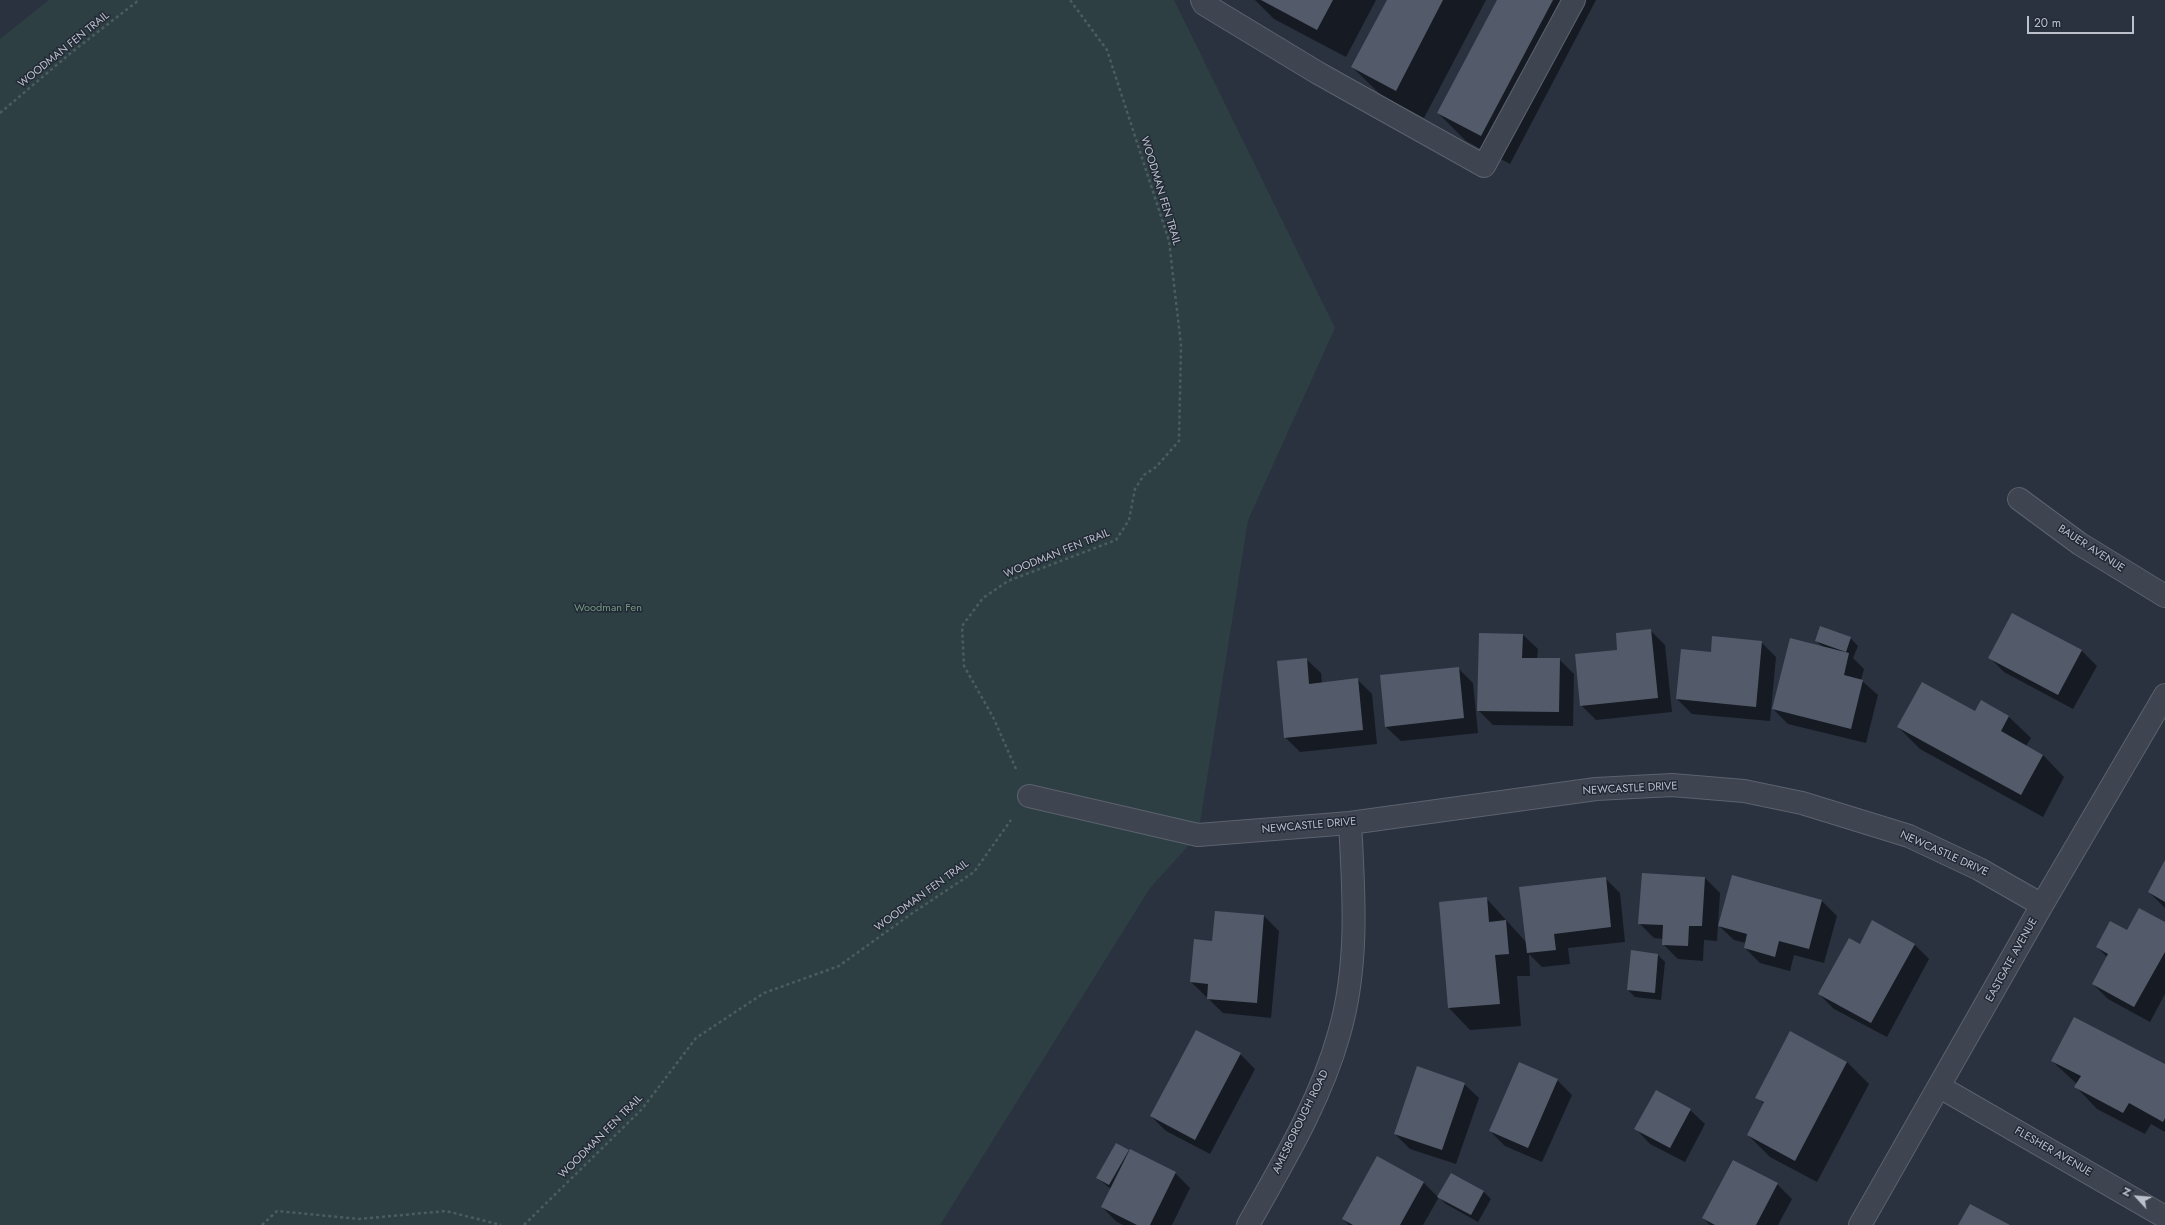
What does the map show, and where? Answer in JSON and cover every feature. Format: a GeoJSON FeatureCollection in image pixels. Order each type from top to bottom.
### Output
{"type":"FeatureCollection","features":[{"type":"Feature","properties":{"kind":"street"},"geometry":{"type":"LineString","coordinates":[[1202,0],[1204,4],[1312,69],[1484,166],[1574,0]]}},
{"type":"Feature","properties":{"kind":"street","name":"BAUER AVENUE"},"geometry":{"type":"LineString","coordinates":[[2019,498],[2080,544],[2165,596]]}},
{"type":"Feature","properties":{"kind":"street","name":"EASTGATE AVENUE"},"geometry":{"type":"LineString","coordinates":[[1860,1225],[1940,1088],[2042,905],[2165,695]]}},
{"type":"Feature","properties":{"kind":"street","name":"NEWCASTLE DRIVE"},"geometry":{"type":"LineString","coordinates":[[1029,796],[1198,835],[1350,823],[1596,789],[1672,785],[1744,791],[1802,803],[1909,836],[1979,869],[2042,905]]}},
{"type":"Feature","properties":{"kind":"street","name":"AMESBOROUGH ROAD"},"geometry":{"type":"LineString","coordinates":[[1248,1225],[1295,1139],[1322,1083],[1339,1033],[1350,979],[1354,900],[1350,823]]}},
{"type":"Feature","properties":{"kind":"street","name":"FLESHER AVENUE"},"geometry":{"type":"LineString","coordinates":[[1940,1088],[2165,1217]]}},
{"type":"Feature","properties":{"kind":"path","name":"WOODMAN FEN TRAIL"},"geometry":{"type":"LineString","coordinates":[[0,113],[72,52],[139,0]]}},
{"type":"Feature","properties":{"kind":"path","name":"WOODMAN FEN TRAIL"},"geometry":{"type":"LineString","coordinates":[[524,1225],[642,1109],[696,1038],[764,993],[840,966],[911,914],[974,872],[1029,796],[993,717],[964,666],[962,626],[983,598],[1008,581],[1116,540],[1129,520],[1135,489],[1144,474],[1156,467],[1179,441],[1181,345],[1169,241],[1107,50],[1070,0]]}},
{"type":"Feature","properties":{"kind":"path"},"geometry":{"type":"LineString","coordinates":[[262,1225],[277,1211],[360,1219],[446,1211],[501,1225]]}},
{"type":"Feature","properties":{"kind":"green space","name":"Woodman Fen"},"geometry":{"type":"Polygon","coordinates":[[[49,0],[1174,0],[1335,328],[1248,520],[1198,835],[1150,888],[940,1225],[0,1225],[0,39],[49,0]]]}},
{"type":"Feature","properties":{"kind":"building"},"geometry":{"type":"Polygon","coordinates":[[[1261,0],[1333,0],[1317,30],[1261,0]]]}},
{"type":"Feature","properties":{"kind":"building"},"geometry":{"type":"Polygon","coordinates":[[[1387,0],[1443,0],[1396,91],[1351,67],[1387,0]]]}},
{"type":"Feature","properties":{"kind":"building"},"geometry":{"type":"Polygon","coordinates":[[[1497,0],[1553,0],[1481,136],[1437,113],[1497,0]]]}},
{"type":"Feature","properties":{"kind":"building"},"geometry":{"type":"Polygon","coordinates":[[[2012,613],[2082,650],[2058,695],[1988,658],[2012,613]]]}},
{"type":"Feature","properties":{"kind":"building"},"geometry":{"type":"Polygon","coordinates":[[[1820,626],[1851,637],[1846,652],[1815,641],[1820,626]]]}},
{"type":"Feature","properties":{"kind":"building"},"geometry":{"type":"Polygon","coordinates":[[[1651,629],[1658,698],[1580,706],[1575,654],[1617,650],[1616,633],[1651,629]]]}},
{"type":"Feature","properties":{"kind":"building"},"geometry":{"type":"Polygon","coordinates":[[[1479,633],[1523,634],[1522,658],[1560,658],[1559,712],[1477,711],[1479,633]]]}},
{"type":"Feature","properties":{"kind":"building"},"geometry":{"type":"Polygon","coordinates":[[[1712,636],[1762,641],[1756,707],[1676,699],[1681,649],[1711,652],[1712,636]]]}},
{"type":"Feature","properties":{"kind":"building"},"geometry":{"type":"Polygon","coordinates":[[[1790,638],[1849,653],[1844,675],[1863,680],[1851,729],[1772,709],[1790,638]]]}},
{"type":"Feature","properties":{"kind":"building"},"geometry":{"type":"Polygon","coordinates":[[[1307,658],[1309,684],[1358,678],[1363,730],[1284,738],[1277,661],[1307,658]]]}},
{"type":"Feature","properties":{"kind":"building"},"geometry":{"type":"Polygon","coordinates":[[[1459,667],[1464,718],[1385,727],[1380,675],[1459,667]]]}},
{"type":"Feature","properties":{"kind":"building"},"geometry":{"type":"Polygon","coordinates":[[[1922,682],[1975,711],[1981,700],[2009,716],[2001,731],[2043,755],[2021,795],[1897,727],[1922,682]]]}},
{"type":"Feature","properties":{"kind":"building"},"geometry":{"type":"Polygon","coordinates":[[[2165,860],[2165,902],[2148,892],[2165,860]]]}},
{"type":"Feature","properties":{"kind":"building"},"geometry":{"type":"Polygon","coordinates":[[[1642,873],[1705,877],[1702,926],[1689,926],[1688,946],[1662,945],[1663,925],[1638,924],[1642,873]]]}},
{"type":"Feature","properties":{"kind":"building"},"geometry":{"type":"Polygon","coordinates":[[[1732,875],[1822,900],[1809,949],[1779,941],[1775,957],[1744,948],[1747,934],[1718,926],[1732,875]]]}},
{"type":"Feature","properties":{"kind":"building"},"geometry":{"type":"Polygon","coordinates":[[[1606,877],[1611,927],[1554,934],[1556,950],[1527,953],[1519,887],[1606,877]]]}},
{"type":"Feature","properties":{"kind":"building"},"geometry":{"type":"Polygon","coordinates":[[[1487,897],[1489,922],[1506,920],[1509,954],[1495,955],[1500,1004],[1448,1008],[1439,902],[1487,897]]]}},
{"type":"Feature","properties":{"kind":"building"},"geometry":{"type":"Polygon","coordinates":[[[2139,908],[2165,922],[2165,952],[2134,1007],[2092,984],[2108,954],[2096,947],[2110,921],[2127,930],[2139,908]]]}},
{"type":"Feature","properties":{"kind":"building"},"geometry":{"type":"Polygon","coordinates":[[[1215,911],[1264,915],[1257,1003],[1207,999],[1208,984],[1190,982],[1194,939],[1212,941],[1215,911]]]}},
{"type":"Feature","properties":{"kind":"building"},"geometry":{"type":"Polygon","coordinates":[[[1872,920],[1915,944],[1871,1023],[1818,994],[1849,938],[1860,944],[1872,920]]]}},
{"type":"Feature","properties":{"kind":"building"},"geometry":{"type":"Polygon","coordinates":[[[1631,950],[1658,954],[1655,993],[1627,990],[1631,950]]]}},
{"type":"Feature","properties":{"kind":"building"},"geometry":{"type":"Polygon","coordinates":[[[2074,1017],[2165,1064],[2165,1118],[2163,1122],[2129,1103],[2123,1113],[2074,1087],[2081,1076],[2051,1061],[2074,1017]]]}},
{"type":"Feature","properties":{"kind":"building"},"geometry":{"type":"Polygon","coordinates":[[[1196,1030],[1241,1053],[1195,1140],[1150,1116],[1196,1030]]]}},
{"type":"Feature","properties":{"kind":"building"},"geometry":{"type":"Polygon","coordinates":[[[1790,1031],[1847,1062],[1795,1161],[1747,1135],[1764,1102],[1755,1098],[1790,1031]]]}},
{"type":"Feature","properties":{"kind":"building"},"geometry":{"type":"Polygon","coordinates":[[[1519,1062],[1558,1079],[1528,1148],[1489,1131],[1519,1062]]]}},
{"type":"Feature","properties":{"kind":"building"},"geometry":{"type":"Polygon","coordinates":[[[1417,1066],[1465,1083],[1442,1150],[1394,1134],[1417,1066]]]}},
{"type":"Feature","properties":{"kind":"building"},"geometry":{"type":"Polygon","coordinates":[[[1656,1090],[1691,1109],[1670,1148],[1634,1129],[1656,1090]]]}},
{"type":"Feature","properties":{"kind":"building"},"geometry":{"type":"Polygon","coordinates":[[[1116,1143],[1129,1150],[1109,1185],[1096,1178],[1116,1143]]]}},
{"type":"Feature","properties":{"kind":"building"},"geometry":{"type":"Polygon","coordinates":[[[1130,1149],[1176,1172],[1150,1225],[1137,1225],[1101,1207],[1130,1149]]]}},
{"type":"Feature","properties":{"kind":"building"},"geometry":{"type":"Polygon","coordinates":[[[1377,1156],[1424,1182],[1400,1225],[1353,1225],[1342,1219],[1377,1156]]]}},
{"type":"Feature","properties":{"kind":"building"},"geometry":{"type":"Polygon","coordinates":[[[1733,1160],[1778,1183],[1756,1225],[1715,1225],[1702,1218],[1733,1160]]]}},
{"type":"Feature","properties":{"kind":"building"},"geometry":{"type":"Polygon","coordinates":[[[1451,1173],[1484,1191],[1471,1215],[1437,1197],[1451,1173]]]}},
{"type":"Feature","properties":{"kind":"building"},"geometry":{"type":"Polygon","coordinates":[[[1970,1204],[2010,1225],[1958,1225],[1970,1204]]]}}]}
